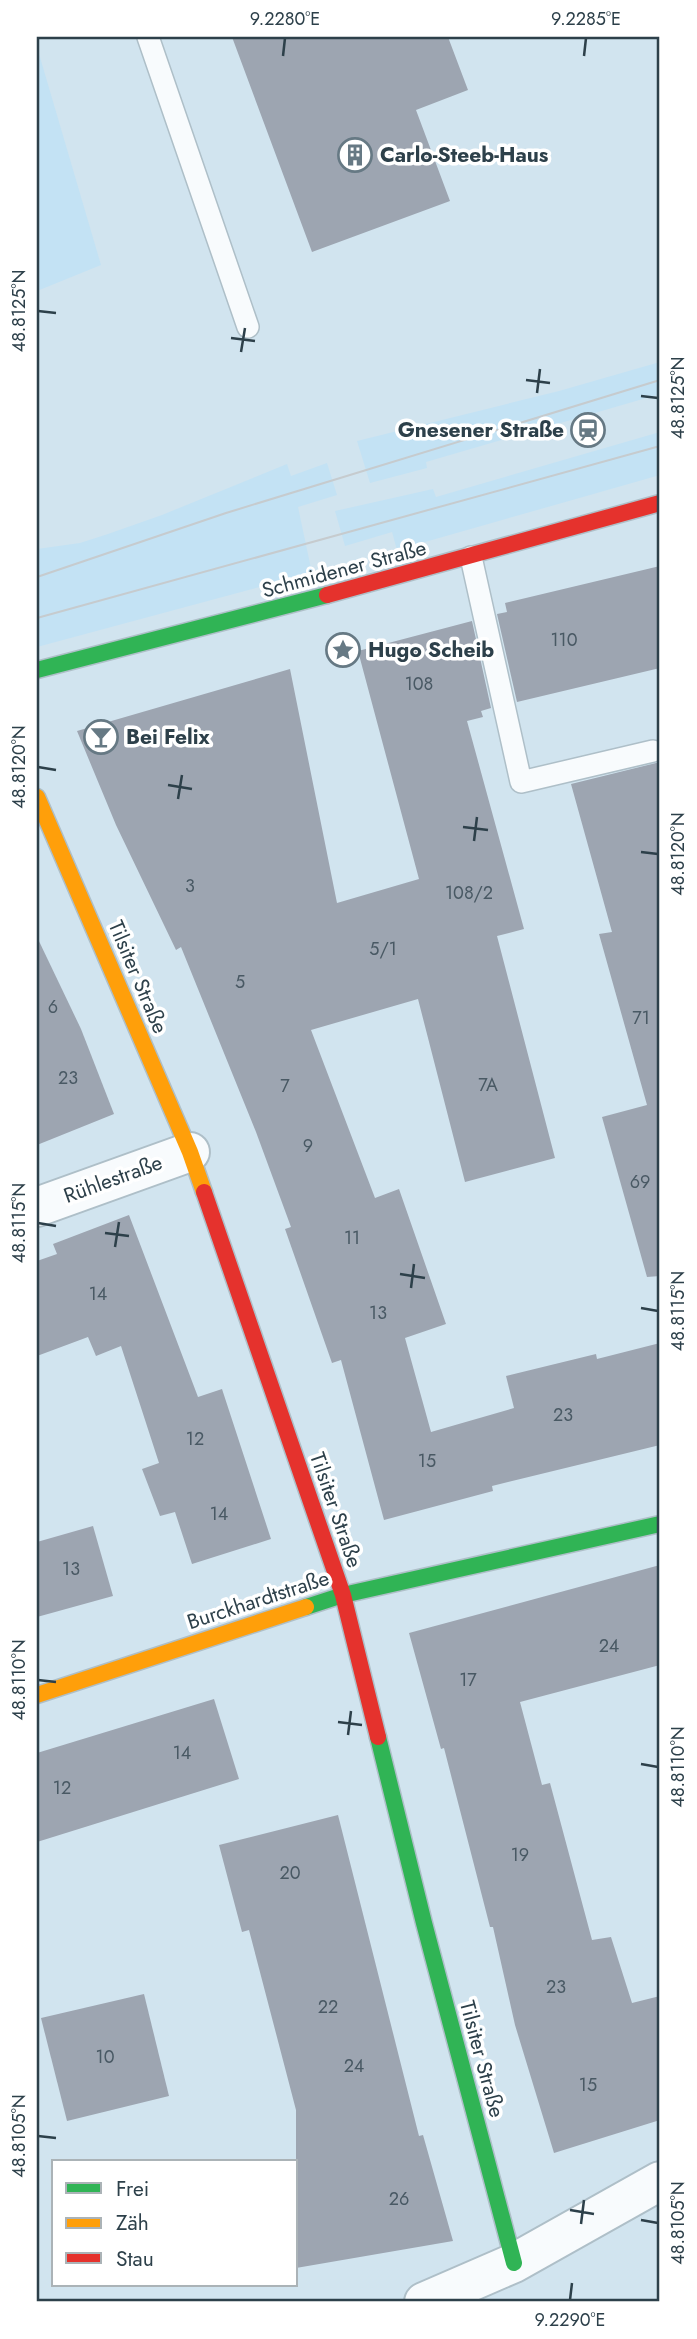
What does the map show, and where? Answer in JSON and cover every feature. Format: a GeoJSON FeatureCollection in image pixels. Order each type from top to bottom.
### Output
{"type":"FeatureCollection","features":[{"type":"Feature","properties":{"kind":"street","name":"Schmidener Straße"},"geometry":{"type":"LineString","coordinates":[[37,670],[471,557],[660,503]]}},
{"type":"Feature","properties":{"kind":"street","name":"Tilsiter Straße"},"geometry":{"type":"LineString","coordinates":[[37,797],[190,1152],[343,1595],[424,1923],[514,2263]]}},
{"type":"Feature","properties":{"kind":"street","name":"Rühlestraße"},"geometry":{"type":"LineString","coordinates":[[37,1207],[190,1152]]}},
{"type":"Feature","properties":{"kind":"street","name":"Burckhardtstraße"},"geometry":{"type":"LineString","coordinates":[[37,1695],[343,1595],[660,1524]]}},
{"type":"Feature","properties":{"kind":"street"},"geometry":{"type":"LineString","coordinates":[[424,2302],[514,2263],[660,2181]]}},
{"type":"Feature","properties":{"kind":"lane"},"geometry":{"type":"LineString","coordinates":[[148,37],[248,327]]}},
{"type":"Feature","properties":{"kind":"lane"},"geometry":{"type":"LineString","coordinates":[[471,557],[520,782],[653,751]]}},
{"type":"Feature","properties":{"kind":"shaded area"},"geometry":{"type":"Polygon","coordinates":[[[37,47],[101,265],[37,291],[37,47]]]}},
{"type":"Feature","properties":{"kind":"shaded area"},"geometry":{"type":"Polygon","coordinates":[[[660,362],[660,394],[426,462],[427,468],[370,483],[357,441],[559,391],[660,362]]]}},
{"type":"Feature","properties":{"kind":"shaded area"},"geometry":{"type":"Polygon","coordinates":[[[660,432],[660,475],[397,550],[392,532],[345,546],[335,511],[433,489],[436,497],[660,432]]]}},
{"type":"Feature","properties":{"kind":"shaded area"},"geometry":{"type":"Polygon","coordinates":[[[327,463],[337,495],[298,507],[312,573],[37,647],[37,549],[80,543],[108,534],[287,464],[291,476],[327,463]]]}},
{"type":"Feature","properties":{"kind":"building","name":"Carlo-Steeb-Haus"},"geometry":{"type":"Polygon","coordinates":[[[232,37],[448,37],[468,90],[416,110],[450,201],[312,252],[232,37]]]}},
{"type":"Feature","properties":{"kind":"building"},"geometry":{"type":"Polygon","coordinates":[[[660,566],[660,668],[517,702],[497,614],[507,612],[505,603],[660,566]]]}},
{"type":"Feature","properties":{"kind":"building"},"geometry":{"type":"Polygon","coordinates":[[[472,621],[491,708],[481,711],[483,717],[467,721],[524,929],[497,936],[555,1158],[465,1182],[418,999],[311,1030],[375,1198],[399,1189],[446,1324],[405,1338],[431,1432],[514,1408],[506,1376],[596,1354],[597,1359],[660,1343],[660,1445],[492,1486],[493,1491],[384,1520],[341,1360],[332,1363],[285,1229],[291,1227],[256,1132],[181,947],[176,950],[116,825],[77,731],[290,669],[337,903],[419,879],[358,651],[472,621]]]}},
{"type":"Feature","properties":{"kind":"building"},"geometry":{"type":"Polygon","coordinates":[[[660,762],[660,1276],[647,1277],[602,1117],[647,1105],[599,934],[612,932],[571,784],[660,762]]]}},
{"type":"Feature","properties":{"kind":"building"},"geometry":{"type":"Polygon","coordinates":[[[37,937],[81,1029],[114,1114],[37,1145],[37,937]]]}},
{"type":"Feature","properties":{"kind":"building"},"geometry":{"type":"Polygon","coordinates":[[[129,1215],[198,1397],[222,1389],[271,1539],[192,1564],[175,1512],[160,1516],[142,1469],[159,1463],[121,1346],[96,1356],[88,1337],[37,1356],[37,1261],[57,1254],[53,1244],[129,1215]]]}},
{"type":"Feature","properties":{"kind":"building"},"geometry":{"type":"Polygon","coordinates":[[[93,1526],[113,1596],[37,1617],[37,1542],[93,1526]]]}},
{"type":"Feature","properties":{"kind":"building"},"geometry":{"type":"Polygon","coordinates":[[[660,1565],[660,1665],[520,1702],[542,1785],[550,1783],[592,1940],[611,1937],[632,2003],[660,1996],[660,2120],[554,2153],[515,2025],[493,1927],[490,1927],[444,1748],[441,1749],[409,1633],[660,1565]]]}},
{"type":"Feature","properties":{"kind":"building"},"geometry":{"type":"Polygon","coordinates":[[[214,1699],[239,1779],[37,1842],[37,1753],[214,1699]]]}},
{"type":"Feature","properties":{"kind":"building"},"geometry":{"type":"Polygon","coordinates":[[[338,1815],[419,2136],[423,2135],[453,2241],[298,2268],[296,2110],[249,1930],[242,1932],[219,1845],[338,1815]]]}},
{"type":"Feature","properties":{"kind":"building"},"geometry":{"type":"Polygon","coordinates":[[[144,1994],[169,2096],[67,2121],[41,2018],[144,1994]]]}},
{"type":"Feature","properties":{"kind":"tram line"},"geometry":{"type":"LineString","coordinates":[[37,577],[226,513],[660,380]]}},
{"type":"Feature","properties":{"kind":"tram line"},"geometry":{"type":"LineString","coordinates":[[37,618],[660,446]]}},
{"type":"Feature","properties":{"kind":"traffic: fast"},"geometry":{"type":"LineString","coordinates":[[37,670],[327,595]]}},
{"type":"Feature","properties":{"kind":"traffic: fast"},"geometry":{"type":"LineString","coordinates":[[306,1607],[343,1595],[660,1524]]}},
{"type":"Feature","properties":{"kind":"traffic: fast"},"geometry":{"type":"LineString","coordinates":[[378,1737],[514,2263]]}},
{"type":"Feature","properties":{"kind":"traffic: slow"},"geometry":{"type":"LineString","coordinates":[[37,797],[190,1152],[204,1192]]}},
{"type":"Feature","properties":{"kind":"traffic: slow"},"geometry":{"type":"LineString","coordinates":[[37,1695],[306,1607]]}},
{"type":"Feature","properties":{"kind":"traffic: jam"},"geometry":{"type":"LineString","coordinates":[[327,595],[660,503]]}},
{"type":"Feature","properties":{"kind":"traffic: jam"},"geometry":{"type":"LineString","coordinates":[[204,1192],[343,1595],[378,1737]]}},
{"type":"Feature","properties":{"kind":"place","name":"Carlo-Steeb-Haus"},"geometry":{"type":"Point","coordinates":[355,155]}},
{"type":"Feature","properties":{"kind":"place","name":"Gnesener Straße"},"geometry":{"type":"Point","coordinates":[588,430]}},
{"type":"Feature","properties":{"kind":"place","name":"Hugo Scheib"},"geometry":{"type":"Point","coordinates":[343,650]}},
{"type":"Feature","properties":{"kind":"place","name":"Bei Felix"},"geometry":{"type":"Point","coordinates":[101,737]}}]}
